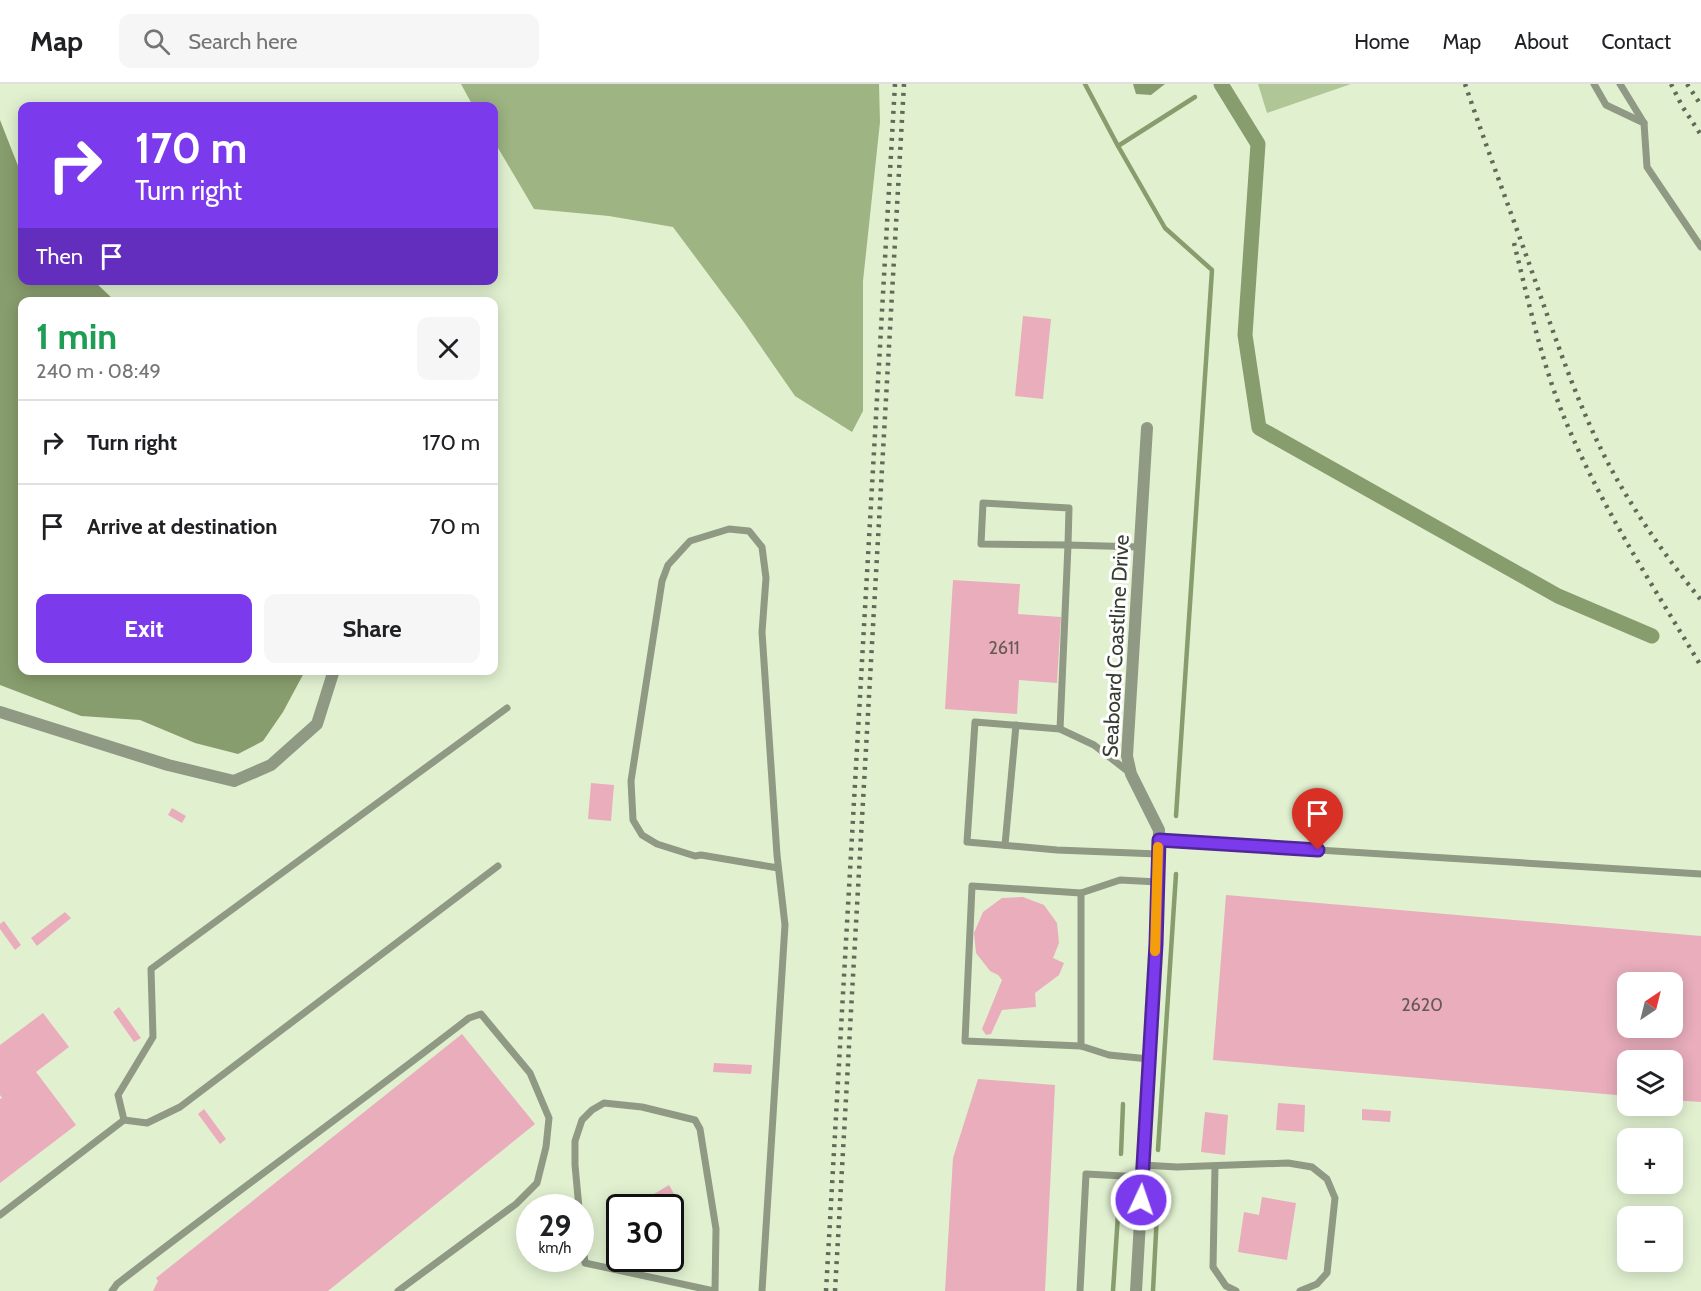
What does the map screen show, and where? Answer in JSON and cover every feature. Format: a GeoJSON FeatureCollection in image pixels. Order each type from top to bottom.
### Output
{"type":"FeatureCollection","features":[{"type":"Feature","properties":{"kind":"street","name":"Seaboard Coastline Drive"},"geometry":{"type":"LineString","coordinates":[[1136,1291],[1156,944],[1159,840],[1159,830],[1131,774],[1127,756],[1147,428]]}},
{"type":"Feature","properties":{"kind":"street"},"geometry":{"type":"LineString","coordinates":[[0,712],[168,765],[234,781],[272,765],[317,724],[332,675]]}},
{"type":"Feature","properties":{"kind":"lane"},"geometry":{"type":"LineString","coordinates":[[1594,84],[1606,105],[1644,123]]}},
{"type":"Feature","properties":{"kind":"lane"},"geometry":{"type":"LineString","coordinates":[[1620,84],[1644,123],[1647,167],[1701,247]]}},
{"type":"Feature","properties":{"kind":"lane"},"geometry":{"type":"LineString","coordinates":[[1060,729],[1068,545],[1069,508],[983,503],[981,544],[1068,545],[1140,547]]}},
{"type":"Feature","properties":{"kind":"lane"},"geometry":{"type":"LineString","coordinates":[[762,1291],[785,925],[778,868],[762,632],[766,578],[762,547],[749,531],[729,529],[690,542],[669,565],[662,580],[631,781],[633,820],[642,835],[657,844],[695,856],[701,855],[778,868]]}},
{"type":"Feature","properties":{"kind":"lane"},"geometry":{"type":"LineString","coordinates":[[124,1120],[118,1095],[153,1037],[151,969],[507,708]]}},
{"type":"Feature","properties":{"kind":"lane"},"geometry":{"type":"LineString","coordinates":[[1131,774],[1094,745],[1060,729],[975,722],[967,842],[1057,850],[1158,854]]}},
{"type":"Feature","properties":{"kind":"lane"},"geometry":{"type":"LineString","coordinates":[[1005,845],[1016,725]]}},
{"type":"Feature","properties":{"kind":"lane"},"geometry":{"type":"LineString","coordinates":[[1159,840],[1701,874]]}},
{"type":"Feature","properties":{"kind":"lane"},"geometry":{"type":"LineString","coordinates":[[0,1215],[124,1120],[147,1123],[180,1107],[498,866]]}},
{"type":"Feature","properties":{"kind":"lane"},"geometry":{"type":"LineString","coordinates":[[1149,1059],[1109,1055],[1080,1046],[965,1041],[972,886],[1081,893],[1120,880],[1158,882]]}},
{"type":"Feature","properties":{"kind":"lane"},"geometry":{"type":"LineString","coordinates":[[1080,1046],[1081,893]]}},
{"type":"Feature","properties":{"kind":"lane"},"geometry":{"type":"LineString","coordinates":[[112,1291],[117,1284],[172,1241],[334,1119],[469,1018],[481,1014],[530,1073],[549,1118],[546,1147],[537,1183],[516,1204],[398,1291]]}},
{"type":"Feature","properties":{"kind":"lane"},"geometry":{"type":"LineString","coordinates":[[578,1194],[574,1141],[582,1120],[604,1102],[642,1107],[695,1120],[700,1129],[716,1229],[714,1291],[594,1265]]}},
{"type":"Feature","properties":{"kind":"lane"},"geometry":{"type":"LineString","coordinates":[[1080,1291],[1086,1174],[1177,1167],[1288,1163],[1312,1167],[1328,1179],[1335,1198],[1327,1273],[1317,1284],[1300,1291]]}},
{"type":"Feature","properties":{"kind":"lane"},"geometry":{"type":"LineString","coordinates":[[1215,1166],[1213,1267],[1226,1286],[1236,1291]]}},
{"type":"Feature","properties":{"kind":"shaded area"},"geometry":{"type":"Polygon","coordinates":[[[461,84],[879,84],[880,122],[863,281],[863,411],[852,432],[795,396],[673,227],[609,216],[534,209],[498,148],[498,102],[471,102],[461,84]]]}},
{"type":"Feature","properties":{"kind":"shaded area"},"geometry":{"type":"Polygon","coordinates":[[[1133,84],[1165,84],[1151,95],[1136,94],[1133,84]]]}},
{"type":"Feature","properties":{"kind":"shaded area"},"geometry":{"type":"Polygon","coordinates":[[[1258,84],[1351,84],[1267,113],[1258,84]]]}},
{"type":"Feature","properties":{"kind":"shaded area"},"geometry":{"type":"Polygon","coordinates":[[[0,120],[18,166],[18,285],[98,285],[111,297],[18,297],[18,675],[303,675],[283,712],[263,741],[238,754],[195,743],[140,720],[81,716],[0,685],[0,120]]]}},
{"type":"Feature","properties":{"kind":"building"},"geometry":{"type":"Polygon","coordinates":[[[1023,316],[1051,319],[1043,399],[1015,396],[1023,316]]]}},
{"type":"Feature","properties":{"kind":"building"},"geometry":{"type":"Polygon","coordinates":[[[953,580],[1020,584],[1018,614],[1061,617],[1057,683],[1019,680],[1017,714],[945,709],[953,580]]]}},
{"type":"Feature","properties":{"kind":"building"},"geometry":{"type":"Polygon","coordinates":[[[591,783],[614,785],[611,821],[588,819],[591,783]]]}},
{"type":"Feature","properties":{"kind":"building"},"geometry":{"type":"Polygon","coordinates":[[[172,808],[186,816],[182,823],[168,815],[172,808]]]}},
{"type":"Feature","properties":{"kind":"building"},"geometry":{"type":"Polygon","coordinates":[[[1226,895],[1701,936],[1701,1102],[1683,1101],[1683,1050],[1617,1050],[1617,1095],[1213,1060],[1226,895]]]}},
{"type":"Feature","properties":{"kind":"building"},"geometry":{"type":"Polygon","coordinates":[[[1023,897],[1044,905],[1057,923],[1059,943],[1053,958],[1064,963],[1059,975],[1035,993],[1036,1007],[1002,1010],[991,1034],[986,1035],[982,1029],[1002,980],[990,971],[976,953],[974,933],[983,912],[1002,898],[1023,897]]]}},
{"type":"Feature","properties":{"kind":"building"},"geometry":{"type":"Polygon","coordinates":[[[65,912],[71,918],[37,946],[31,938],[65,912]]]}},
{"type":"Feature","properties":{"kind":"building"},"geometry":{"type":"Polygon","coordinates":[[[4,921],[21,945],[15,950],[0,929],[0,924],[4,921]]]}},
{"type":"Feature","properties":{"kind":"building"},"geometry":{"type":"Polygon","coordinates":[[[119,1007],[141,1038],[134,1042],[113,1012],[119,1007]]]}},
{"type":"Feature","properties":{"kind":"building"},"geometry":{"type":"Polygon","coordinates":[[[43,1013],[69,1047],[36,1072],[76,1125],[0,1183],[0,1099],[2,1098],[0,1095],[0,1045],[43,1013]]]}},
{"type":"Feature","properties":{"kind":"building"},"geometry":{"type":"Polygon","coordinates":[[[462,1034],[535,1124],[328,1291],[153,1291],[158,1281],[156,1278],[462,1034]]]}},
{"type":"Feature","properties":{"kind":"building"},"geometry":{"type":"Polygon","coordinates":[[[714,1063],[752,1065],[751,1074],[713,1072],[714,1063]]]}},
{"type":"Feature","properties":{"kind":"building"},"geometry":{"type":"Polygon","coordinates":[[[978,1079],[1055,1085],[1045,1291],[945,1291],[953,1158],[978,1079]]]}},
{"type":"Feature","properties":{"kind":"building"},"geometry":{"type":"Polygon","coordinates":[[[1278,1103],[1305,1105],[1304,1132],[1276,1130],[1278,1103]]]}},
{"type":"Feature","properties":{"kind":"building"},"geometry":{"type":"Polygon","coordinates":[[[204,1109],[226,1139],[220,1144],[198,1114],[204,1109]]]}},
{"type":"Feature","properties":{"kind":"building"},"geometry":{"type":"Polygon","coordinates":[[[1362,1109],[1391,1111],[1390,1122],[1362,1120],[1362,1109]]]}},
{"type":"Feature","properties":{"kind":"building"},"geometry":{"type":"Polygon","coordinates":[[[1205,1112],[1228,1115],[1225,1155],[1201,1152],[1205,1112]]]}},
{"type":"Feature","properties":{"kind":"building"},"geometry":{"type":"Polygon","coordinates":[[[669,1185],[674,1194],[654,1194],[669,1185]]]}},
{"type":"Feature","properties":{"kind":"building"},"geometry":{"type":"Polygon","coordinates":[[[1262,1197],[1296,1203],[1287,1260],[1238,1252],[1244,1212],[1259,1215],[1262,1197]]]}},
{"type":"Feature","properties":{"kind":"waterway"},"geometry":{"type":"LineString","coordinates":[[1085,84],[1165,228],[1212,270],[1176,816]]}},
{"type":"Feature","properties":{"kind":"waterway"},"geometry":{"type":"LineString","coordinates":[[1221,84],[1258,144],[1245,335],[1259,428],[1558,596],[1652,636]]}},
{"type":"Feature","properties":{"kind":"waterway"},"geometry":{"type":"LineString","coordinates":[[1118,146],[1195,97]]}},
{"type":"Feature","properties":{"kind":"waterway"},"geometry":{"type":"LineString","coordinates":[[1158,1150],[1176,874]]}},
{"type":"Feature","properties":{"kind":"waterway"},"geometry":{"type":"LineString","coordinates":[[1121,1154],[1123,1104]]}},
{"type":"Feature","properties":{"kind":"waterway"},"geometry":{"type":"LineString","coordinates":[[1153,1291],[1158,1194]]}},
{"type":"Feature","properties":{"kind":"waterway"},"geometry":{"type":"LineString","coordinates":[[1113,1291],[1119,1199]]}},
{"type":"Feature","properties":{"kind":"railway"},"geometry":{"type":"LineString","coordinates":[[826,1291],[895,84]]}},
{"type":"Feature","properties":{"kind":"railway"},"geometry":{"type":"LineString","coordinates":[[835,1291],[904,84]]}},
{"type":"Feature","properties":{"kind":"railway"},"geometry":{"type":"LineString","coordinates":[[1465,84],[1559,348],[1590,426],[1634,508],[1666,555],[1701,600]]}},
{"type":"Feature","properties":{"kind":"railway"},"geometry":{"type":"LineString","coordinates":[[1671,84],[1701,135]]}},
{"type":"Feature","properties":{"kind":"railway"},"geometry":{"type":"LineString","coordinates":[[1687,84],[1701,105]]}},
{"type":"Feature","properties":{"kind":"railway"},"geometry":{"type":"LineString","coordinates":[[1514,243],[1543,356],[1557,400],[1580,454],[1612,516],[1701,666]]}},
{"type":"Feature","properties":{"kind":"slow traffic"},"geometry":{"type":"LineString","coordinates":[[1155,951],[1158,847]]}},
{"type":"Feature","properties":{"kind":"route"},"geometry":{"type":"LineString","coordinates":[[1141,1200],[1156,944],[1159,840],[1318,850]]}}]}
